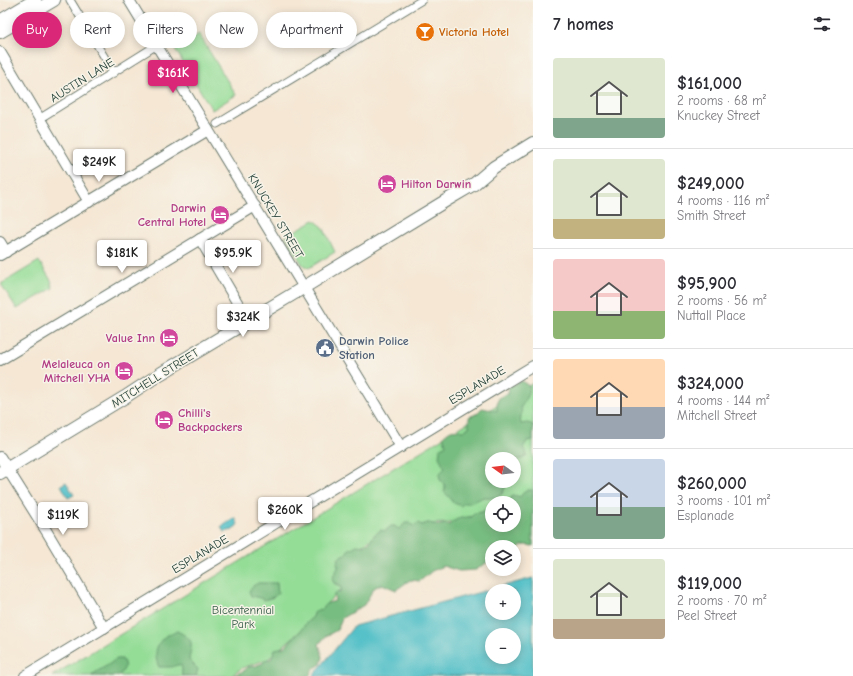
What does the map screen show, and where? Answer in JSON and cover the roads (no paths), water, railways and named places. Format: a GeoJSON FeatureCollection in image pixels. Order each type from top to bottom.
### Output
{"type":"FeatureCollection","features":[{"type":"Feature","properties":{"kind":"street"},"geometry":{"type":"LineString","coordinates":[[0,20],[35,0]]}},
{"type":"Feature","properties":{"kind":"street"},"geometry":{"type":"LineString","coordinates":[[0,32],[54,0]]}},
{"type":"Feature","properties":{"kind":"street"},"geometry":{"type":"LineString","coordinates":[[70,0],[114,73]]}},
{"type":"Feature","properties":{"kind":"street","name":"KNUCKEY STREET"},"geometry":{"type":"LineString","coordinates":[[129,0],[136,12]]}},
{"type":"Feature","properties":{"kind":"street"},"geometry":{"type":"LineString","coordinates":[[0,242],[3,254],[422,0]]}},
{"type":"Feature","properties":{"kind":"street","name":"AUSTIN LANE"},"geometry":{"type":"LineString","coordinates":[[39,119],[152,48]]}},
{"type":"Feature","properties":{"kind":"street","name":"KNUCKEY STREET"},"geometry":{"type":"LineString","coordinates":[[159,48],[212,127],[255,206],[401,447]]}},
{"type":"Feature","properties":{"kind":"street"},"geometry":{"type":"LineString","coordinates":[[0,52],[89,202]]}},
{"type":"Feature","properties":{"kind":"street","name":"MITCHELL STREET"},"geometry":{"type":"LineString","coordinates":[[4,471],[119,401],[160,374],[474,184],[505,169],[532,147]]}},
{"type":"Feature","properties":{"kind":"street"},"geometry":{"type":"LineString","coordinates":[[0,360],[255,206]]}},
{"type":"Feature","properties":{"kind":"street"},"geometry":{"type":"LineString","coordinates":[[200,239],[248,321]]}},
{"type":"Feature","properties":{"kind":"street","name":"ESPLANADE"},"geometry":{"type":"LineString","coordinates":[[25,676],[533,366]]}},
{"type":"Feature","properties":{"kind":"street"},"geometry":{"type":"LineString","coordinates":[[0,457],[4,471],[47,532],[104,628]]}},
{"type":"Feature","properties":{"kind":"water"},"geometry":{"type":"Polygon","coordinates":[[[66,482],[74,495],[68,498],[61,485],[66,482]]]}},
{"type":"Feature","properties":{"kind":"water"},"geometry":{"type":"Polygon","coordinates":[[[235,518],[238,524],[233,530],[224,532],[221,527],[235,518]]]}},
{"type":"Feature","properties":{"kind":"water"},"geometry":{"type":"Polygon","coordinates":[[[533,578],[533,676],[313,676],[354,626],[485,591],[485,620],[521,620],[521,584],[511,584],[533,578]]]}},
{"type":"Feature","properties":{"kind":"place","name":"Victoria Hotel"},"geometry":{"type":"Point","coordinates":[425,32]}},
{"type":"Feature","properties":{"kind":"place","name":"Hilton Darwin"},"geometry":{"type":"Point","coordinates":[387,184]}},
{"type":"Feature","properties":{"kind":"place","name":"Darwin Central Hotel"},"geometry":{"type":"Point","coordinates":[220,215]}},
{"type":"Feature","properties":{"kind":"place","name":"Value Inn"},"geometry":{"type":"Point","coordinates":[169,338]}},
{"type":"Feature","properties":{"kind":"place","name":"Darwin Police Station"},"geometry":{"type":"Point","coordinates":[325,348]}},
{"type":"Feature","properties":{"kind":"place","name":"Melaleuca on Mitchell YHA"},"geometry":{"type":"Point","coordinates":[124,371]}},
{"type":"Feature","properties":{"kind":"place","name":"Chilli's Backpackers"},"geometry":{"type":"Point","coordinates":[164,420]}},
{"type":"Feature","properties":{"kind":"park label","name":"Bicentennial Park"},"geometry":{"type":"Point","coordinates":[243,617]}}]}
